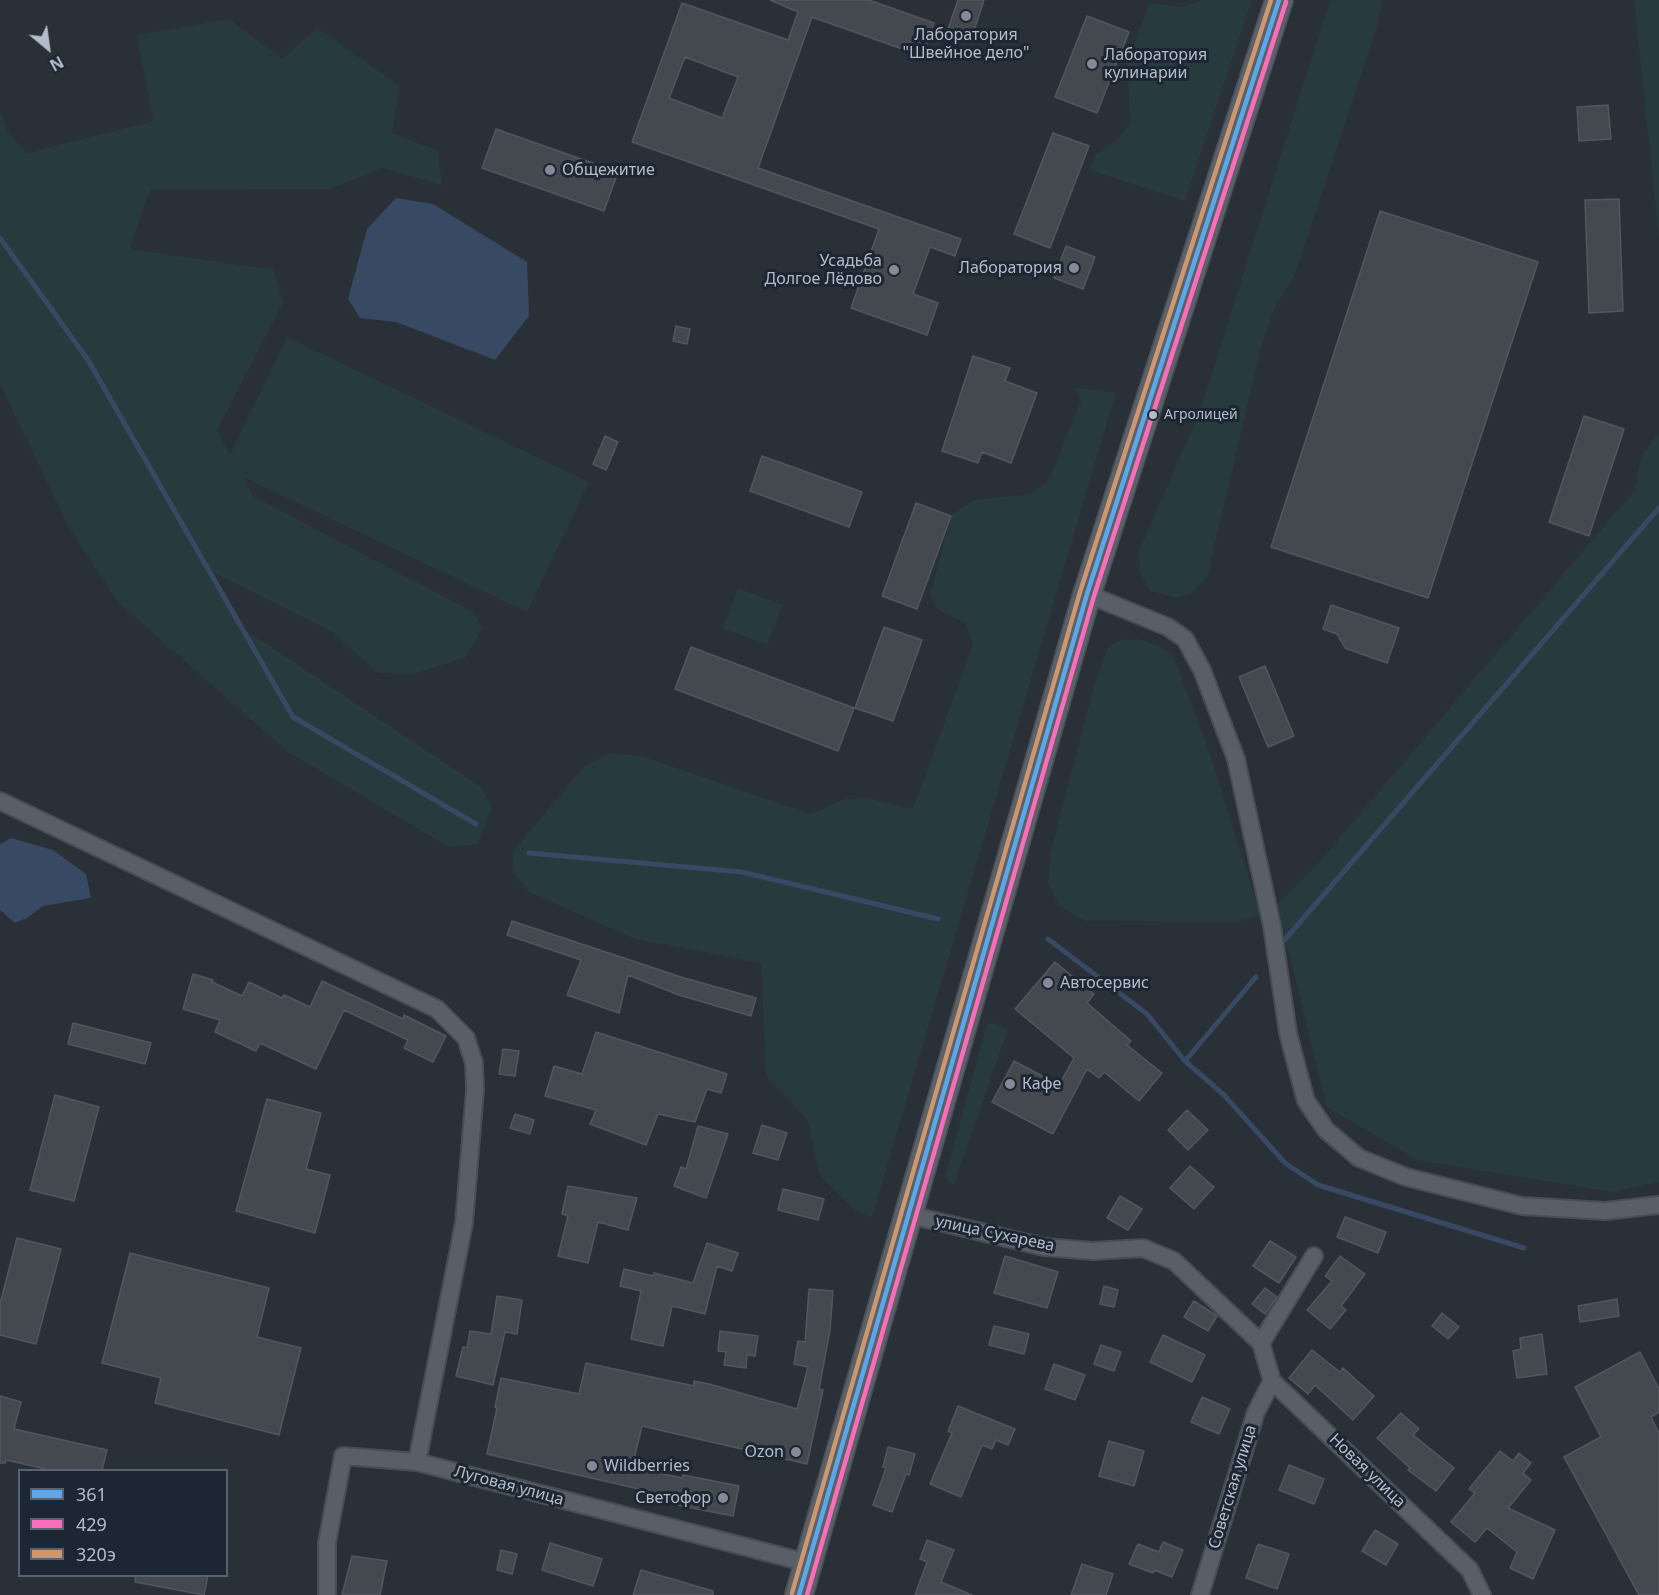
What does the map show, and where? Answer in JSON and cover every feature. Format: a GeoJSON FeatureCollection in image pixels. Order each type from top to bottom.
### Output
{"type":"FeatureCollection","features":[{"type":"Feature","properties":{"kind":"main road"},"geometry":{"type":"LineString","coordinates":[[799,1595],[1087,594],[1279,0]]}},
{"type":"Feature","properties":{"kind":"street"},"geometry":{"type":"LineString","coordinates":[[1087,594],[1168,627],[1185,639],[1202,670],[1236,759],[1272,926],[1288,1032],[1299,1076],[1306,1101],[1326,1130],[1359,1158],[1406,1177],[1522,1206],[1605,1210],[1659,1205]]}},
{"type":"Feature","properties":{"kind":"street"},"geometry":{"type":"LineString","coordinates":[[0,801],[437,1009],[466,1038],[474,1063],[475,1090],[464,1223],[417,1462]]}},
{"type":"Feature","properties":{"kind":"street","name":"улица Сухарева"},"geometry":{"type":"LineString","coordinates":[[910,1215],[1044,1247],[1093,1251],[1143,1248],[1174,1261],[1261,1343]]}},
{"type":"Feature","properties":{"kind":"street"},"geometry":{"type":"LineString","coordinates":[[1261,1343],[1314,1256]]}},
{"type":"Feature","properties":{"kind":"street","name":"Новая улица"},"geometry":{"type":"LineString","coordinates":[[1261,1343],[1272,1380],[1470,1570],[1482,1595]]}},
{"type":"Feature","properties":{"kind":"street","name":"Советская улица"},"geometry":{"type":"LineString","coordinates":[[1200,1595],[1256,1412],[1272,1380]]}},
{"type":"Feature","properties":{"kind":"street","name":"Луговая улица"},"geometry":{"type":"LineString","coordinates":[[327,1595],[327,1543],[343,1456],[417,1462],[808,1563]]}},
{"type":"Feature","properties":{"kind":"green space"},"geometry":{"type":"Polygon","coordinates":[[[1202,0],[1252,0],[1185,201],[1090,170],[1095,155],[1117,140],[1130,123],[1127,63],[1149,3],[1183,7],[1202,0]]]}},
{"type":"Feature","properties":{"kind":"green space"},"geometry":{"type":"Polygon","coordinates":[[[1330,0],[1382,0],[1377,28],[1295,275],[1275,307],[1261,347],[1207,578],[1190,594],[1176,598],[1151,591],[1140,574],[1138,553],[1200,411],[1330,0]]]}},
{"type":"Feature","properties":{"kind":"green space"},"geometry":{"type":"Polygon","coordinates":[[[1634,0],[1659,0],[1659,238],[1636,20],[1634,0]]]}},
{"type":"Feature","properties":{"kind":"green space"},"geometry":{"type":"Polygon","coordinates":[[[229,19],[282,59],[317,28],[400,86],[392,133],[438,151],[442,185],[382,168],[331,189],[150,190],[130,249],[274,270],[283,303],[217,430],[230,455],[287,337],[589,482],[527,612],[243,477],[253,496],[473,612],[483,628],[465,658],[412,674],[379,673],[329,630],[209,570],[245,630],[481,787],[492,807],[478,844],[449,847],[288,752],[119,603],[67,524],[0,384],[0,110],[8,133],[27,153],[153,121],[137,35],[229,19]]]}},
{"type":"Feature","properties":{"kind":"green space"},"geometry":{"type":"Polygon","coordinates":[[[1075,388],[1116,392],[872,1217],[855,1210],[820,1176],[807,1118],[766,1076],[761,963],[635,939],[529,892],[512,872],[513,851],[584,767],[610,753],[644,757],[811,814],[845,799],[867,798],[913,809],[973,644],[965,623],[937,609],[930,594],[952,514],[974,500],[1031,494],[1049,480],[1081,401],[1075,388]]]}},
{"type":"Feature","properties":{"kind":"green space"},"geometry":{"type":"Polygon","coordinates":[[[1659,433],[1659,1182],[1613,1192],[1417,1160],[1327,1107],[1277,905],[1316,866],[1634,491],[1642,455],[1659,433]]]}},
{"type":"Feature","properties":{"kind":"green space"},"geometry":{"type":"Polygon","coordinates":[[[738,588],[782,605],[767,645],[723,628],[738,588]]]}},
{"type":"Feature","properties":{"kind":"green space"},"geometry":{"type":"Polygon","coordinates":[[[1138,639],[1158,645],[1173,655],[1209,751],[1261,916],[1235,922],[1086,921],[1059,906],[1048,883],[1050,854],[1095,682],[1108,648],[1120,640],[1138,639]]]}},
{"type":"Feature","properties":{"kind":"green space"},"geometry":{"type":"Polygon","coordinates":[[[992,1023],[1008,1029],[954,1185],[945,1178],[985,1031],[987,1025],[992,1023]]]}},
{"type":"Feature","properties":{"kind":"water"},"geometry":{"type":"Polygon","coordinates":[[[396,198],[433,204],[527,262],[529,316],[495,360],[396,322],[360,318],[348,299],[367,229],[396,198]]]}},
{"type":"Feature","properties":{"kind":"water"},"geometry":{"type":"Polygon","coordinates":[[[11,838],[53,850],[86,874],[91,898],[43,906],[27,918],[15,923],[0,910],[0,844],[11,838]]]}},
{"type":"Feature","properties":{"kind":"building"},"geometry":{"type":"Polygon","coordinates":[[[770,0],[869,0],[934,23],[922,56],[812,17],[758,168],[961,239],[955,256],[930,247],[913,294],[938,303],[927,335],[851,308],[879,229],[632,142],[682,3],[788,40],[798,12],[770,0]],[[685,57],[669,98],[722,118],[738,77],[685,57]]]}},
{"type":"Feature","properties":{"kind":"building","name":"Лаборатория \"Швейное дело\""},"geometry":{"type":"Polygon","coordinates":[[[958,0],[984,0],[971,40],[947,32],[958,0]]]}},
{"type":"Feature","properties":{"kind":"building","name":"Лаборатория кулинарии"},"geometry":{"type":"Polygon","coordinates":[[[1087,16],[1129,32],[1097,113],[1055,97],[1087,16]]]}},
{"type":"Feature","properties":{"kind":"building"},"geometry":{"type":"Polygon","coordinates":[[[1608,105],[1611,139],[1579,141],[1577,107],[1608,105]]]}},
{"type":"Feature","properties":{"kind":"building","name":"Общежитие"},"geometry":{"type":"Polygon","coordinates":[[[496,129],[618,172],[604,211],[482,168],[496,129]]]}},
{"type":"Feature","properties":{"kind":"building"},"geometry":{"type":"Polygon","coordinates":[[[1053,133],[1089,146],[1050,248],[1014,234],[1053,133]]]}},
{"type":"Feature","properties":{"kind":"building"},"geometry":{"type":"Polygon","coordinates":[[[1619,199],[1623,311],[1589,313],[1585,200],[1619,199]]]}},
{"type":"Feature","properties":{"kind":"building"},"geometry":{"type":"Polygon","coordinates":[[[1380,211],[1538,262],[1428,598],[1271,547],[1380,211]]]}},
{"type":"Feature","properties":{"kind":"building","name":"Лаборатория"},"geometry":{"type":"Polygon","coordinates":[[[1066,246],[1095,257],[1083,289],[1054,278],[1066,246]]]}},
{"type":"Feature","properties":{"kind":"building"},"geometry":{"type":"Polygon","coordinates":[[[676,326],[690,329],[687,344],[673,341],[676,326]]]}},
{"type":"Feature","properties":{"kind":"building"},"geometry":{"type":"Polygon","coordinates":[[[973,356],[1010,368],[1005,381],[1037,393],[1011,463],[982,452],[978,463],[942,451],[973,356]]]}},
{"type":"Feature","properties":{"kind":"building"},"geometry":{"type":"Polygon","coordinates":[[[1584,416],[1624,429],[1589,536],[1549,522],[1584,416]]]}},
{"type":"Feature","properties":{"kind":"building"},"geometry":{"type":"Polygon","coordinates":[[[605,436],[618,442],[606,470],[593,464],[605,436]]]}},
{"type":"Feature","properties":{"kind":"building"},"geometry":{"type":"Polygon","coordinates":[[[762,456],[862,492],[849,527],[750,491],[762,456]]]}},
{"type":"Feature","properties":{"kind":"building"},"geometry":{"type":"Polygon","coordinates":[[[916,503],[951,516],[917,609],[882,596],[916,503]]]}},
{"type":"Feature","properties":{"kind":"building"},"geometry":{"type":"Polygon","coordinates":[[[1331,605],[1399,628],[1387,663],[1345,648],[1337,634],[1323,629],[1331,605]]]}},
{"type":"Feature","properties":{"kind":"building"},"geometry":{"type":"Polygon","coordinates":[[[884,627],[922,640],[893,721],[855,708],[884,627]]]}},
{"type":"Feature","properties":{"kind":"building"},"geometry":{"type":"Polygon","coordinates":[[[691,647],[854,708],[838,751],[675,689],[691,647]]]}},
{"type":"Feature","properties":{"kind":"building"},"geometry":{"type":"Polygon","coordinates":[[[1265,666],[1294,736],[1268,747],[1239,677],[1265,666]]]}},
{"type":"Feature","properties":{"kind":"building"},"geometry":{"type":"Polygon","coordinates":[[[512,921],[684,978],[756,998],[751,1016],[679,995],[628,975],[619,1013],[567,995],[581,960],[507,935],[512,921]]]}},
{"type":"Feature","properties":{"kind":"building"},"geometry":{"type":"Polygon","coordinates":[[[1055,962],[1094,994],[1087,1003],[1131,1041],[1127,1045],[1162,1073],[1139,1101],[1104,1072],[1099,1078],[1087,1069],[1053,1134],[992,1102],[1014,1061],[1059,1085],[1074,1058],[1015,1009],[1055,962]]]}},
{"type":"Feature","properties":{"kind":"building"},"geometry":{"type":"Polygon","coordinates":[[[193,974],[213,980],[212,982],[242,996],[249,982],[282,998],[284,995],[310,1007],[322,981],[403,1019],[404,1015],[446,1036],[433,1062],[404,1048],[408,1040],[344,1010],[316,1069],[260,1043],[256,1051],[215,1032],[220,1020],[183,1009],[193,974]]]}},
{"type":"Feature","properties":{"kind":"building"},"geometry":{"type":"Polygon","coordinates":[[[73,1023],[151,1043],[145,1064],[68,1044],[73,1023]]]}},
{"type":"Feature","properties":{"kind":"building"},"geometry":{"type":"Polygon","coordinates":[[[596,1032],[727,1074],[721,1093],[707,1089],[695,1122],[658,1114],[646,1145],[590,1124],[596,1110],[545,1096],[554,1066],[582,1074],[596,1032]]]}},
{"type":"Feature","properties":{"kind":"building"},"geometry":{"type":"Polygon","coordinates":[[[503,1049],[519,1051],[515,1076],[499,1074],[503,1049]]]}},
{"type":"Feature","properties":{"kind":"building"},"geometry":{"type":"Polygon","coordinates":[[[55,1095],[99,1107],[74,1201],[30,1190],[55,1095]]]}},
{"type":"Feature","properties":{"kind":"building"},"geometry":{"type":"Polygon","coordinates":[[[267,1099],[321,1113],[306,1169],[330,1175],[315,1233],[236,1211],[267,1099]]]}},
{"type":"Feature","properties":{"kind":"building"},"geometry":{"type":"Polygon","coordinates":[[[1187,1110],[1208,1130],[1188,1150],[1168,1130],[1187,1110]]]}},
{"type":"Feature","properties":{"kind":"building"},"geometry":{"type":"Polygon","coordinates":[[[515,1114],[534,1120],[530,1134],[510,1128],[515,1114]]]}},
{"type":"Feature","properties":{"kind":"building"},"geometry":{"type":"Polygon","coordinates":[[[762,1125],[787,1133],[778,1160],[753,1153],[762,1125]]]}},
{"type":"Feature","properties":{"kind":"building"},"geometry":{"type":"Polygon","coordinates":[[[698,1126],[728,1134],[706,1198],[674,1186],[681,1167],[686,1169],[698,1126]]]}},
{"type":"Feature","properties":{"kind":"building"},"geometry":{"type":"Polygon","coordinates":[[[1190,1166],[1214,1187],[1194,1209],[1170,1188],[1190,1166]]]}},
{"type":"Feature","properties":{"kind":"building"},"geometry":{"type":"Polygon","coordinates":[[[568,1186],[637,1198],[628,1230],[598,1222],[588,1263],[558,1256],[568,1216],[562,1214],[568,1186]]]}},
{"type":"Feature","properties":{"kind":"building"},"geometry":{"type":"Polygon","coordinates":[[[783,1189],[824,1199],[818,1220],[778,1210],[783,1189]]]}},
{"type":"Feature","properties":{"kind":"building"},"geometry":{"type":"Polygon","coordinates":[[[1120,1196],[1142,1209],[1128,1230],[1107,1218],[1120,1196]]]}},
{"type":"Feature","properties":{"kind":"building"},"geometry":{"type":"Polygon","coordinates":[[[1345,1217],[1386,1232],[1378,1253],[1337,1237],[1345,1217]]]}},
{"type":"Feature","properties":{"kind":"building"},"geometry":{"type":"Polygon","coordinates":[[[17,1238],[61,1249],[36,1344],[0,1335],[0,1304],[17,1238]]]}},
{"type":"Feature","properties":{"kind":"building"},"geometry":{"type":"Polygon","coordinates":[[[1270,1241],[1296,1257],[1279,1283],[1253,1266],[1270,1241]]]}},
{"type":"Feature","properties":{"kind":"building"},"geometry":{"type":"Polygon","coordinates":[[[707,1243],[738,1253],[732,1271],[717,1266],[705,1314],[672,1306],[663,1346],[631,1339],[641,1291],[620,1286],[624,1269],[653,1276],[654,1273],[693,1283],[707,1243]]]}},
{"type":"Feature","properties":{"kind":"building"},"geometry":{"type":"Polygon","coordinates":[[[130,1253],[269,1288],[257,1337],[301,1348],[279,1435],[155,1403],[161,1378],[102,1363],[130,1253]]]}},
{"type":"Feature","properties":{"kind":"building"},"geometry":{"type":"Polygon","coordinates":[[[1005,1256],[1058,1272],[1047,1308],[994,1293],[1005,1256]]]}},
{"type":"Feature","properties":{"kind":"building"},"geometry":{"type":"Polygon","coordinates":[[[1340,1256],[1365,1274],[1341,1306],[1346,1310],[1330,1329],[1307,1310],[1332,1281],[1325,1276],[1340,1256]]]}},
{"type":"Feature","properties":{"kind":"building"},"geometry":{"type":"Polygon","coordinates":[[[1104,1286],[1118,1290],[1114,1307],[1100,1304],[1104,1286]]]}},
{"type":"Feature","properties":{"kind":"building"},"geometry":{"type":"Polygon","coordinates":[[[1265,1288],[1277,1297],[1265,1314],[1252,1304],[1265,1288]]]}},
{"type":"Feature","properties":{"kind":"building"},"geometry":{"type":"Polygon","coordinates":[[[809,1289],[833,1291],[830,1330],[819,1389],[823,1390],[807,1464],[642,1426],[632,1467],[682,1478],[683,1475],[739,1486],[733,1516],[677,1505],[678,1498],[487,1454],[501,1378],[579,1394],[586,1363],[694,1386],[694,1381],[709,1384],[797,1409],[808,1367],[794,1364],[798,1341],[805,1342],[809,1289]]]}},
{"type":"Feature","properties":{"kind":"building"},"geometry":{"type":"Polygon","coordinates":[[[497,1296],[522,1300],[517,1334],[505,1332],[493,1385],[456,1376],[463,1347],[467,1348],[470,1331],[491,1334],[497,1296]]]}},
{"type":"Feature","properties":{"kind":"building"},"geometry":{"type":"Polygon","coordinates":[[[1617,1299],[1619,1316],[1580,1322],[1578,1306],[1617,1299]]]}},
{"type":"Feature","properties":{"kind":"building"},"geometry":{"type":"Polygon","coordinates":[[[1194,1301],[1217,1316],[1208,1331],[1184,1317],[1194,1301]]]}},
{"type":"Feature","properties":{"kind":"building"},"geometry":{"type":"Polygon","coordinates":[[[1442,1313],[1459,1327],[1448,1339],[1432,1326],[1442,1313]]]}},
{"type":"Feature","properties":{"kind":"building"},"geometry":{"type":"Polygon","coordinates":[[[994,1326],[1029,1334],[1024,1354],[989,1345],[994,1326]]]}},
{"type":"Feature","properties":{"kind":"building"},"geometry":{"type":"Polygon","coordinates":[[[720,1331],[758,1336],[755,1356],[747,1355],[746,1368],[724,1365],[726,1352],[718,1351],[720,1331]]]}},
{"type":"Feature","properties":{"kind":"building"},"geometry":{"type":"Polygon","coordinates":[[[1542,1334],[1547,1374],[1517,1378],[1513,1351],[1521,1349],[1520,1338],[1542,1334]]]}},
{"type":"Feature","properties":{"kind":"building"},"geometry":{"type":"Polygon","coordinates":[[[1163,1335],[1205,1355],[1192,1382],[1150,1362],[1163,1335]]]}},
{"type":"Feature","properties":{"kind":"building"},"geometry":{"type":"Polygon","coordinates":[[[1101,1345],[1121,1352],[1114,1371],[1094,1364],[1101,1345]]]}},
{"type":"Feature","properties":{"kind":"building"},"geometry":{"type":"Polygon","coordinates":[[[1312,1350],[1340,1372],[1343,1368],[1374,1396],[1353,1420],[1315,1385],[1308,1394],[1289,1378],[1312,1350]]]}},
{"type":"Feature","properties":{"kind":"building"},"geometry":{"type":"Polygon","coordinates":[[[1640,1352],[1659,1389],[1659,1412],[1651,1417],[1659,1433],[1659,1595],[1639,1595],[1564,1457],[1601,1437],[1575,1387],[1640,1352]]]}},
{"type":"Feature","properties":{"kind":"building"},"geometry":{"type":"Polygon","coordinates":[[[1054,1364],[1085,1375],[1075,1400],[1045,1389],[1054,1364]]]}},
{"type":"Feature","properties":{"kind":"building"},"geometry":{"type":"Polygon","coordinates":[[[0,1396],[21,1402],[14,1429],[107,1450],[102,1469],[46,1469],[6,1460],[5,1463],[0,1463],[0,1396]]]}},
{"type":"Feature","properties":{"kind":"building"},"geometry":{"type":"Polygon","coordinates":[[[1202,1397],[1230,1409],[1219,1434],[1191,1422],[1202,1397]]]}},
{"type":"Feature","properties":{"kind":"building"},"geometry":{"type":"Polygon","coordinates":[[[958,1406],[1015,1429],[1008,1445],[996,1440],[992,1449],[982,1445],[961,1497],[930,1484],[952,1433],[948,1431],[958,1406]]]}},
{"type":"Feature","properties":{"kind":"building"},"geometry":{"type":"Polygon","coordinates":[[[1401,1413],[1419,1429],[1413,1435],[1454,1468],[1436,1491],[1408,1470],[1410,1468],[1377,1438],[1401,1413]]]}},
{"type":"Feature","properties":{"kind":"building"},"geometry":{"type":"Polygon","coordinates":[[[1109,1441],[1144,1451],[1134,1486],[1099,1476],[1109,1441]]]}},
{"type":"Feature","properties":{"kind":"building"},"geometry":{"type":"Polygon","coordinates":[[[888,1447],[915,1454],[909,1475],[906,1474],[892,1512],[873,1505],[886,1468],[883,1467],[888,1447]]]}},
{"type":"Feature","properties":{"kind":"building"},"geometry":{"type":"Polygon","coordinates":[[[1500,1451],[1513,1461],[1519,1453],[1531,1463],[1523,1473],[1531,1480],[1508,1508],[1555,1530],[1533,1579],[1510,1568],[1517,1552],[1487,1528],[1475,1542],[1451,1522],[1475,1493],[1469,1489],[1500,1451]]]}},
{"type":"Feature","properties":{"kind":"building"},"geometry":{"type":"Polygon","coordinates":[[[1289,1465],[1324,1479],[1314,1504],[1279,1490],[1289,1465]]]}},
{"type":"Feature","properties":{"kind":"building"},"geometry":{"type":"Polygon","coordinates":[[[1375,1530],[1398,1544],[1386,1565],[1362,1551],[1375,1530]]]}},
{"type":"Feature","properties":{"kind":"building"},"geometry":{"type":"Polygon","coordinates":[[[927,1540],[954,1550],[941,1582],[972,1595],[915,1595],[927,1562],[920,1559],[927,1540]]]}},
{"type":"Feature","properties":{"kind":"building"},"geometry":{"type":"Polygon","coordinates":[[[1163,1542],[1183,1550],[1172,1577],[1129,1564],[1138,1544],[1159,1552],[1163,1542]]]}},
{"type":"Feature","properties":{"kind":"building"},"geometry":{"type":"Polygon","coordinates":[[[550,1543],[602,1559],[593,1586],[542,1570],[550,1543]]]}},
{"type":"Feature","properties":{"kind":"building"},"geometry":{"type":"Polygon","coordinates":[[[1258,1544],[1289,1554],[1277,1589],[1246,1578],[1258,1544]]]}},
{"type":"Feature","properties":{"kind":"building"},"geometry":{"type":"Polygon","coordinates":[[[501,1550],[517,1554],[512,1574],[497,1570],[501,1550]]]}},
{"type":"Feature","properties":{"kind":"building"},"geometry":{"type":"Polygon","coordinates":[[[352,1556],[387,1561],[380,1595],[342,1595],[352,1556]]]}},
{"type":"Feature","properties":{"kind":"building"},"geometry":{"type":"Polygon","coordinates":[[[1082,1564],[1113,1574],[1106,1595],[1071,1595],[1082,1564]]]}},
{"type":"Feature","properties":{"kind":"building"},"geometry":{"type":"Polygon","coordinates":[[[641,1570],[713,1591],[713,1595],[633,1595],[641,1570]]]}},
{"type":"Feature","properties":{"kind":"building"},"geometry":{"type":"Polygon","coordinates":[[[136,1577],[208,1577],[204,1595],[135,1582],[136,1577]]]}},
{"type":"Feature","properties":{"kind":"waterway"},"geometry":{"type":"LineString","coordinates":[[0,238],[88,360],[293,717],[476,824]]}},
{"type":"Feature","properties":{"kind":"waterway"},"geometry":{"type":"LineString","coordinates":[[1281,944],[1659,508]]}},
{"type":"Feature","properties":{"kind":"waterway"},"geometry":{"type":"LineString","coordinates":[[529,853],[742,872],[938,919]]}},
{"type":"Feature","properties":{"kind":"waterway"},"geometry":{"type":"LineString","coordinates":[[1048,939],[1147,1014],[1185,1061],[1224,1095],[1285,1163],[1318,1185],[1524,1248]]}},
{"type":"Feature","properties":{"kind":"waterway"},"geometry":{"type":"LineString","coordinates":[[1185,1061],[1256,977]]}},
{"type":"Feature","properties":{"kind":"transit line","name":"320э"},"geometry":{"type":"LineString","coordinates":[[792,1593],[1080,592],[1271,0]]}},
{"type":"Feature","properties":{"kind":"transit line","name":"361"},"geometry":{"type":"LineString","coordinates":[[799,1595],[1087,594],[1279,0]]}},
{"type":"Feature","properties":{"kind":"transit line","name":"429"},"geometry":{"type":"LineString","coordinates":[[807,1595],[1094,596],[1286,2]]}},
{"type":"Feature","properties":{"kind":"place","name":"Лаборатория \"Швейное дело\""},"geometry":{"type":"Point","coordinates":[966,16]}},
{"type":"Feature","properties":{"kind":"place","name":"Лаборатория кулинарии"},"geometry":{"type":"Point","coordinates":[1092,64]}},
{"type":"Feature","properties":{"kind":"place","name":"Общежитие"},"geometry":{"type":"Point","coordinates":[550,170]}},
{"type":"Feature","properties":{"kind":"place","name":"Лаборатория"},"geometry":{"type":"Point","coordinates":[1074,268]}},
{"type":"Feature","properties":{"kind":"place","name":"Усадьба Долгое Лёдово"},"geometry":{"type":"Point","coordinates":[894,270]}},
{"type":"Feature","properties":{"kind":"place","name":"Агролицей"},"geometry":{"type":"Point","coordinates":[1153,415]}},
{"type":"Feature","properties":{"kind":"place","name":"Автосервис"},"geometry":{"type":"Point","coordinates":[1048,983]}},
{"type":"Feature","properties":{"kind":"place","name":"Кафе"},"geometry":{"type":"Point","coordinates":[1010,1084]}},
{"type":"Feature","properties":{"kind":"place","name":"Ozon"},"geometry":{"type":"Point","coordinates":[796,1452]}},
{"type":"Feature","properties":{"kind":"place","name":"Wildberries"},"geometry":{"type":"Point","coordinates":[592,1466]}},
{"type":"Feature","properties":{"kind":"place","name":"Светофор"},"geometry":{"type":"Point","coordinates":[723,1498]}}]}
